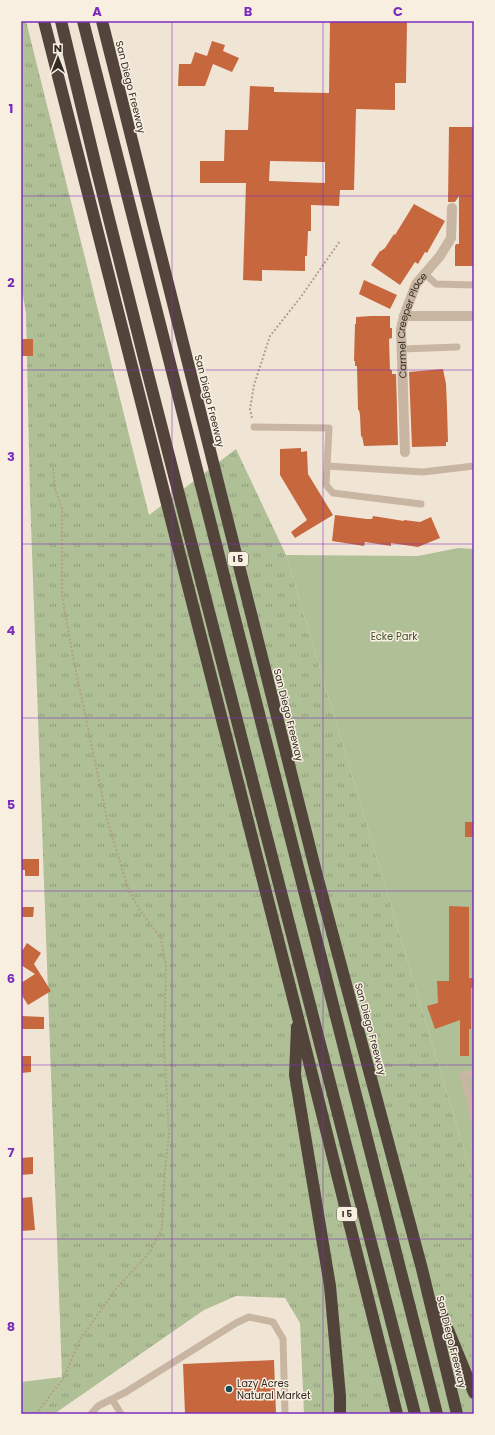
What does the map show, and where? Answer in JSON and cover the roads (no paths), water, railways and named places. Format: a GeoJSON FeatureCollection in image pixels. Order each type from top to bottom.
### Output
{"type":"FeatureCollection","features":[{"type":"Feature","properties":{"kind":"highway","name":"I 5"},"geometry":{"type":"LineString","coordinates":[[44,21],[297,1014],[397,1414]]}},
{"type":"Feature","properties":{"kind":"highway"},"geometry":{"type":"LineString","coordinates":[[61,21],[149,377],[415,1414]]}},
{"type":"Feature","properties":{"kind":"highway"},"geometry":{"type":"LineString","coordinates":[[83,21],[437,1414]]}},
{"type":"Feature","properties":{"kind":"highway","name":"San Diego Freeway"},"geometry":{"type":"LineString","coordinates":[[102,21],[314,864],[422,1269],[457,1414]]}},
{"type":"Feature","properties":{"kind":"highway"},"geometry":{"type":"LineString","coordinates":[[297,1014],[295,1075],[330,1286],[340,1396],[340,1414]]}},
{"type":"Feature","properties":{"kind":"highway"},"geometry":{"type":"LineString","coordinates":[[422,1269],[474,1393]]}},
{"type":"Feature","properties":{"kind":"street","name":"Carmel Creeper Place"},"geometry":{"type":"LineString","coordinates":[[405,452],[401,330],[404,316],[416,284],[440,256],[451,238],[452,208]]}},
{"type":"Feature","properties":{"kind":"street"},"geometry":{"type":"LineString","coordinates":[[404,316],[474,316]]}},
{"type":"Feature","properties":{"kind":"lane"},"geometry":{"type":"LineString","coordinates":[[425,274],[436,284],[474,285]]}},
{"type":"Feature","properties":{"kind":"lane"},"geometry":{"type":"LineString","coordinates":[[402,349],[457,347]]}},
{"type":"Feature","properties":{"kind":"lane"},"geometry":{"type":"LineString","coordinates":[[254,427],[329,428],[326,485],[333,493],[421,504]]}},
{"type":"Feature","properties":{"kind":"lane"},"geometry":{"type":"LineString","coordinates":[[327,466],[423,472],[474,466]]}},
{"type":"Feature","properties":{"kind":"lane"},"geometry":{"type":"LineString","coordinates":[[474,1074],[463,1074],[474,1119]]}},
{"type":"Feature","properties":{"kind":"lane"},"geometry":{"type":"LineString","coordinates":[[92,1414],[98,1406],[126,1392],[236,1323],[249,1317],[273,1322],[283,1339],[285,1414]]}},
{"type":"Feature","properties":{"kind":"lane"},"geometry":{"type":"LineString","coordinates":[[112,1399],[121,1414]]}},
{"type":"Feature","properties":{"kind":"place","name":"Lazy Acres Natural Market"},"geometry":{"type":"Point","coordinates":[229,1389]}},
{"type":"Feature","properties":{"kind":"park label","name":"Ecke Park"},"geometry":{"type":"Point","coordinates":[394,636]}}]}
